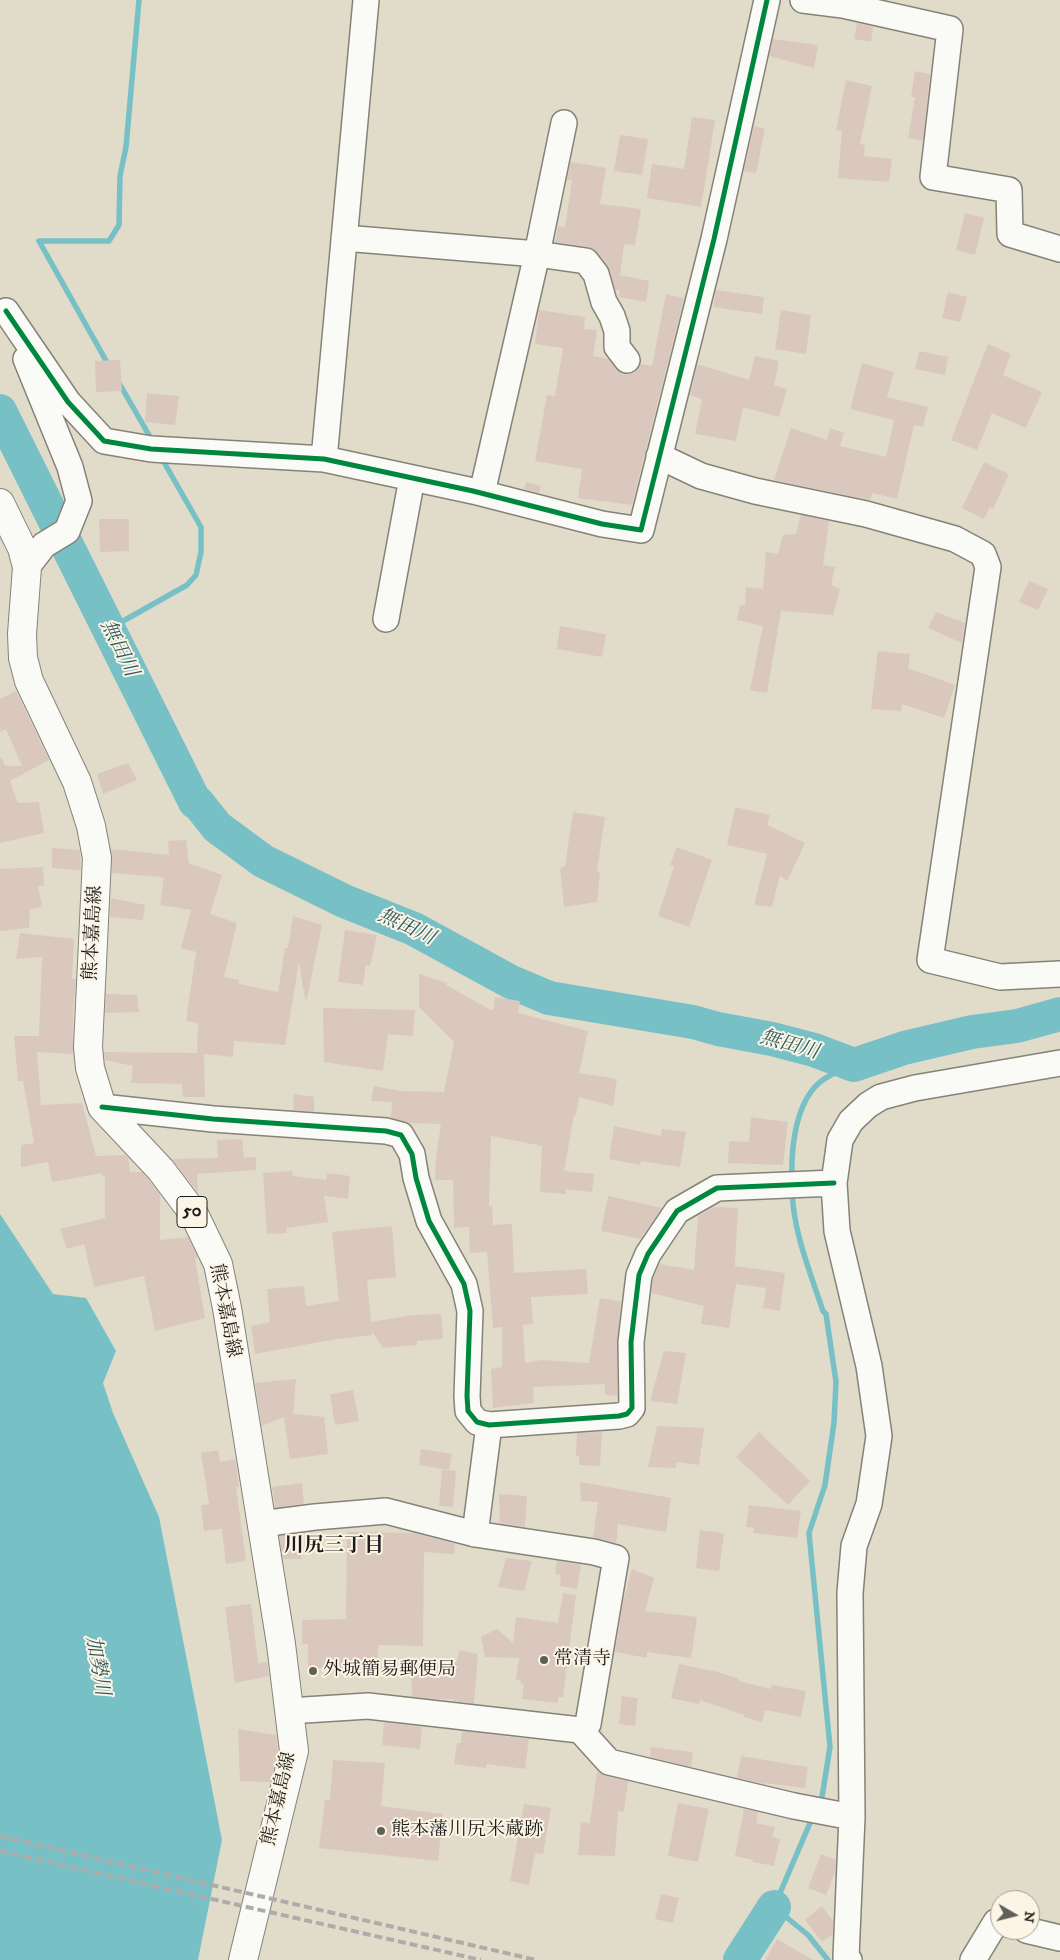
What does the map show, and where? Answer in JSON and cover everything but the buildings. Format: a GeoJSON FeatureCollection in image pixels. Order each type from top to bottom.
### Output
{"type":"FeatureCollection","features":[{"type":"Feature","properties":{"kind":"main road","name":"熊本嘉島線"},"geometry":{"type":"LineString","coordinates":[[0,503],[22,548],[27,567],[22,658],[28,682],[77,782],[91,826],[97,858],[88,1047],[90,1068],[102,1107],[161,1170],[194,1214],[218,1264],[227,1308],[290,1711],[294,1750],[243,1960]]}},
{"type":"Feature","properties":{"kind":"street"},"geometry":{"type":"LineString","coordinates":[[324,459],[366,0]]}},
{"type":"Feature","properties":{"kind":"street"},"geometry":{"type":"LineString","coordinates":[[3,305],[68,402],[104,441],[151,449],[324,459],[482,494],[602,524],[641,530],[714,239],[767,0]]}},
{"type":"Feature","properties":{"kind":"street"},"geometry":{"type":"LineString","coordinates":[[803,0],[843,3],[950,29],[933,177],[1009,190],[1010,234],[1060,248]]}},
{"type":"Feature","properties":{"kind":"street"},"geometry":{"type":"LineString","coordinates":[[482,494],[538,254],[564,123]]}},
{"type":"Feature","properties":{"kind":"street"},"geometry":{"type":"LineString","coordinates":[[344,238],[538,254],[586,261],[596,274],[604,302],[612,316],[617,331],[617,347],[627,360]]}},
{"type":"Feature","properties":{"kind":"street"},"geometry":{"type":"LineString","coordinates":[[3,305],[70,467],[79,500],[67,531],[44,545],[27,567]]}},
{"type":"Feature","properties":{"kind":"street"},"geometry":{"type":"LineString","coordinates":[[659,456],[701,476],[755,491],[866,514],[954,539],[983,554],[988,567],[930,960],[1000,976],[1060,974]]}},
{"type":"Feature","properties":{"kind":"street"},"geometry":{"type":"LineString","coordinates":[[386,619],[412,478]]}},
{"type":"Feature","properties":{"kind":"street"},"geometry":{"type":"LineString","coordinates":[[845,1959],[850,1593],[854,1546],[869,1504],[879,1436],[869,1366],[837,1231],[834,1184],[840,1140],[851,1121],[868,1104],[881,1098],[914,1088],[1060,1063]]}},
{"type":"Feature","properties":{"kind":"street"},"geometry":{"type":"LineString","coordinates":[[102,1107],[213,1119],[386,1131],[401,1135],[412,1154],[416,1178],[429,1222],[464,1284],[470,1311],[468,1411],[477,1422],[489,1425],[627,1414],[632,1408],[631,1342],[639,1275],[648,1254],[677,1211],[717,1188],[834,1184]]}},
{"type":"Feature","properties":{"kind":"street"},"geometry":{"type":"LineString","coordinates":[[475,1534],[489,1425]]}},
{"type":"Feature","properties":{"kind":"street"},"geometry":{"type":"LineString","coordinates":[[260,1524],[386,1511],[475,1534],[594,1552],[616,1558],[588,1724],[580,1730]]}},
{"type":"Feature","properties":{"kind":"street"},"geometry":{"type":"LineString","coordinates":[[290,1711],[368,1706],[580,1730],[609,1762],[794,1806],[846,1816]]}},
{"type":"Feature","properties":{"kind":"street"},"geometry":{"type":"LineString","coordinates":[[973,1960],[990,1932]]}},
{"type":"Feature","properties":{"kind":"street"},"geometry":{"type":"LineString","coordinates":[[1040,1933],[1060,1938]]}},
{"type":"Feature","properties":{"kind":"water","name":"加勢川"},"geometry":{"type":"Polygon","coordinates":[[[0,1214],[53,1294],[86,1298],[116,1351],[103,1383],[113,1413],[159,1517],[222,1840],[198,1960],[0,1960],[0,1214]]]}},
{"type":"Feature","properties":{"kind":"waterway"},"geometry":{"type":"LineString","coordinates":[[109,366],[39,241],[109,241],[119,225],[120,176],[126,147],[139,0]]}},
{"type":"Feature","properties":{"kind":"waterway"},"geometry":{"type":"LineString","coordinates":[[119,383],[153,442]]}},
{"type":"Feature","properties":{"kind":"waterway","name":"無田川"},"geometry":{"type":"LineString","coordinates":[[0,411],[195,802],[198,803],[217,827],[263,861],[344,901],[414,929],[511,982],[549,998],[693,1022],[718,1029],[772,1039],[814,1050],[854,1065],[904,1048],[972,1032],[1017,1026],[1060,1014]]}},
{"type":"Feature","properties":{"kind":"waterway"},"geometry":{"type":"LineString","coordinates":[[109,629],[187,585],[196,575],[201,552],[201,527],[161,457]]}},
{"type":"Feature","properties":{"kind":"waterway"},"geometry":{"type":"LineString","coordinates":[[792,1178],[792,1155],[802,1107],[814,1088],[822,1080],[854,1065]]}},
{"type":"Feature","properties":{"kind":"waterway"},"geometry":{"type":"LineString","coordinates":[[792,1190],[795,1221],[799,1236],[823,1311],[826,1314],[836,1382],[834,1423],[825,1485],[809,1533],[830,1747],[822,1797],[818,1805]]}},
{"type":"Feature","properties":{"kind":"waterway"},"geometry":{"type":"LineString","coordinates":[[813,1816],[774,1907],[808,1935],[828,1960]]}},
{"type":"Feature","properties":{"kind":"waterway"},"geometry":{"type":"LineString","coordinates":[[740,1960],[774,1907]]}},
{"type":"Feature","properties":{"kind":"railway"},"geometry":{"type":"LineString","coordinates":[[0,1836],[536,1960]]}},
{"type":"Feature","properties":{"kind":"railway"},"geometry":{"type":"LineString","coordinates":[[0,1851],[481,1960]]}},
{"type":"Feature","properties":{"kind":"cycle path"},"geometry":{"type":"LineString","coordinates":[[6,311],[68,402],[104,441],[151,449],[324,459],[473,491],[602,524],[641,530],[714,239],[767,0]]}},
{"type":"Feature","properties":{"kind":"cycle path"},"geometry":{"type":"LineString","coordinates":[[102,1107],[213,1119],[386,1131],[401,1135],[412,1154],[416,1178],[429,1221],[464,1284],[470,1311],[468,1411],[477,1422],[489,1425],[627,1414],[632,1408],[631,1342],[639,1275],[648,1254],[677,1211],[717,1188],[834,1183]]}},
{"type":"Feature","properties":{"kind":"place","name":"常清寺"},"geometry":{"type":"Point","coordinates":[544,1660]}},
{"type":"Feature","properties":{"kind":"place","name":"外城簡易郵便局"},"geometry":{"type":"Point","coordinates":[313,1671]}},
{"type":"Feature","properties":{"kind":"place","name":"熊本藩川尻米蔵跡"},"geometry":{"type":"Point","coordinates":[381,1831]}},
{"type":"Feature","properties":{"kind":"district","name":"川尻三丁目"},"geometry":{"type":"Point","coordinates":[334,1547]}}]}
